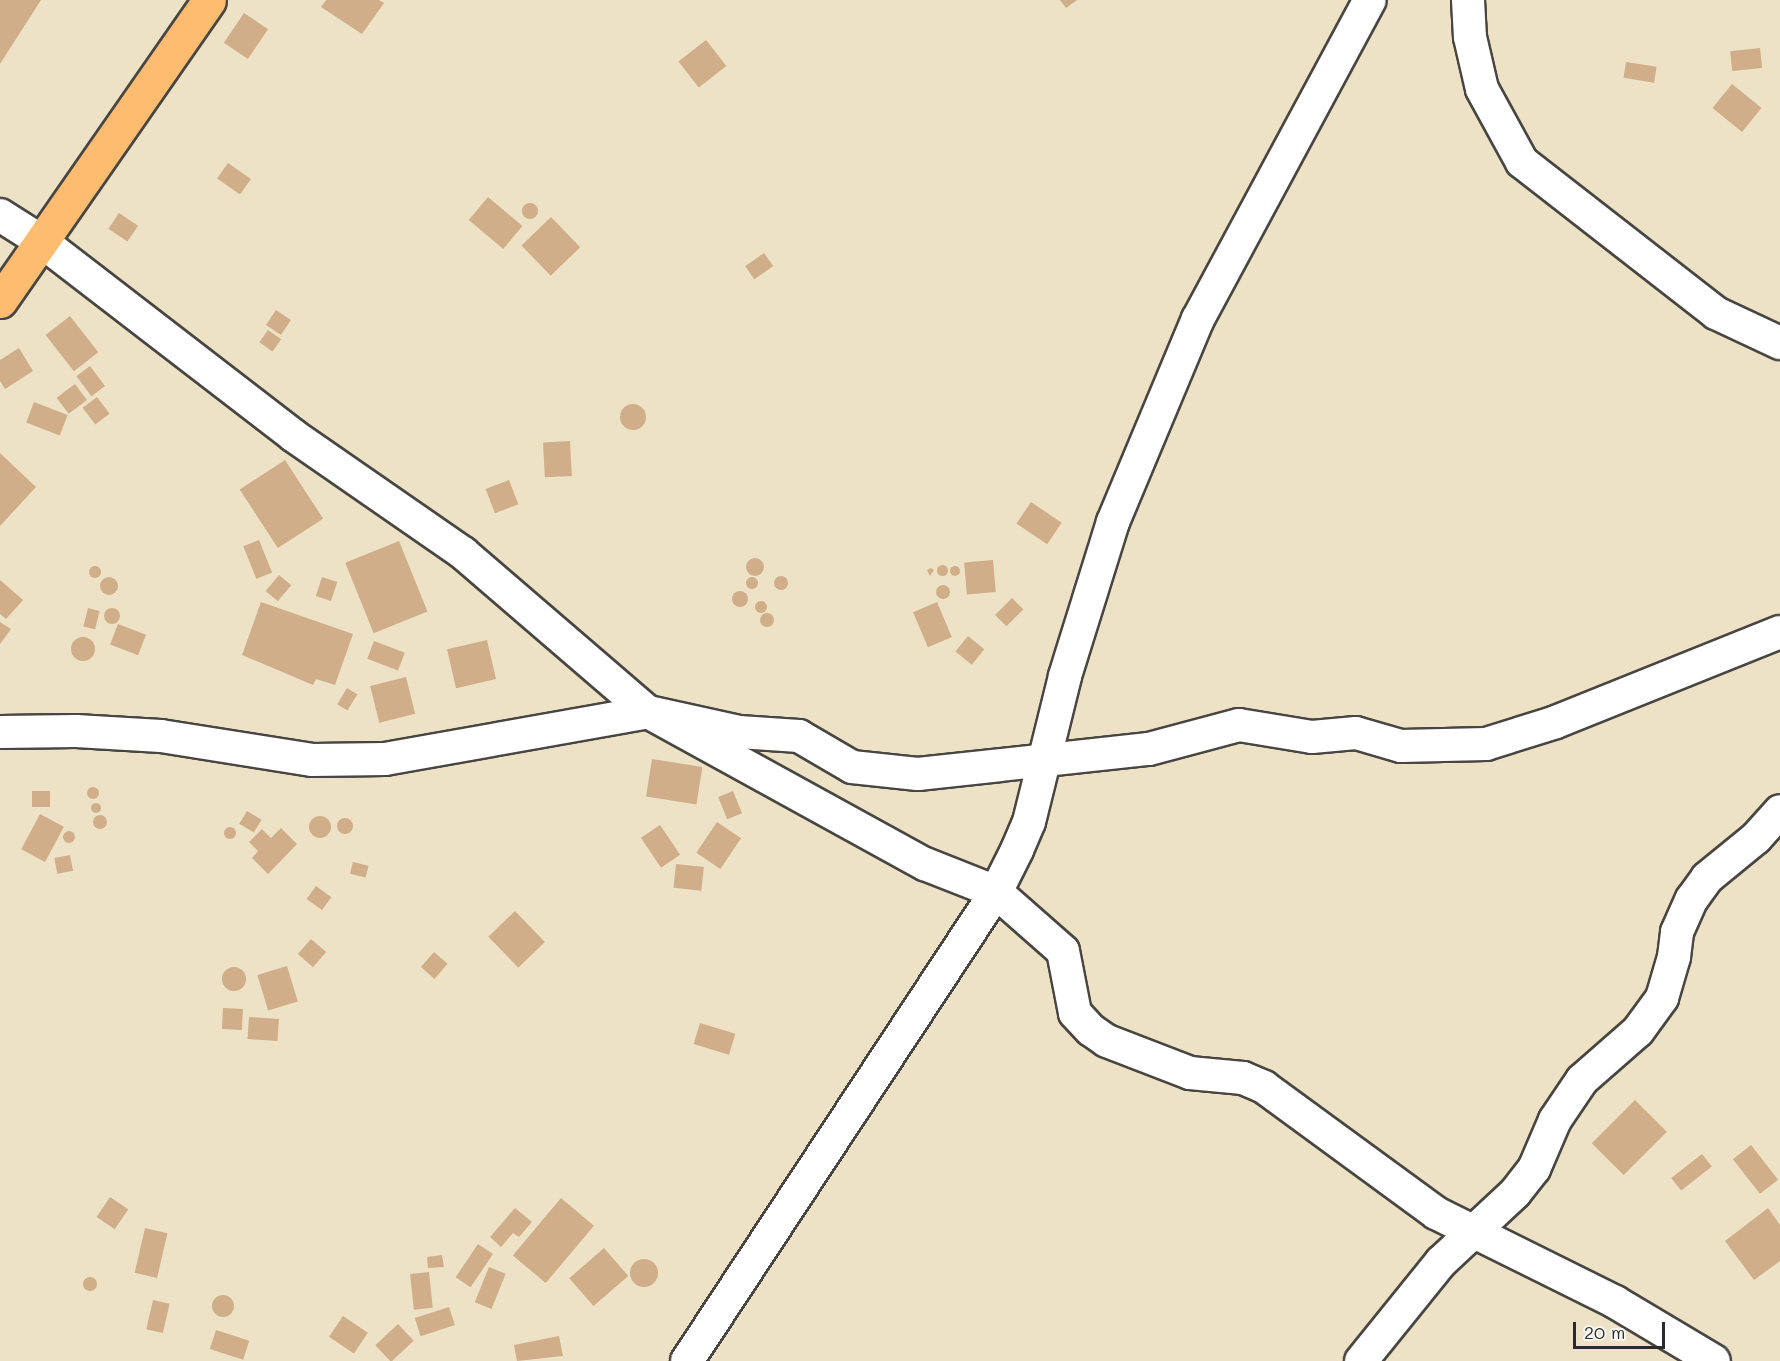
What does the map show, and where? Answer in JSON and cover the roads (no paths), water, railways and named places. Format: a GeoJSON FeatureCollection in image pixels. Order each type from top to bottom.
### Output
{"type":"FeatureCollection","features":[{"type":"Feature","properties":{"kind":"main road"},"geometry":{"type":"LineString","coordinates":[[0,301],[209,0]]}},
{"type":"Feature","properties":{"kind":"street"},"geometry":{"type":"LineString","coordinates":[[687,1361],[996,892],[1029,822],[1046,761],[1065,676],[1113,522],[1198,320],[1370,0]]}},
{"type":"Feature","properties":{"kind":"street"},"geometry":{"type":"LineString","coordinates":[[1468,0],[1470,38],[1482,89],[1522,162],[1716,313],[1780,343]]}},
{"type":"Feature","properties":{"kind":"street"},"geometry":{"type":"LineString","coordinates":[[0,215],[41,241],[294,436],[463,553],[648,712],[926,864],[996,892],[1063,951],[1075,1013],[1091,1030],[1107,1041],[1190,1073],[1243,1078],[1264,1087],[1359,1153],[1398,1187],[1472,1231],[1615,1302],[1714,1361]]}},
{"type":"Feature","properties":{"kind":"street"},"geometry":{"type":"LineString","coordinates":[[0,732],[76,730],[160,736],[313,760],[385,759],[648,712],[739,732],[799,736],[852,767],[918,774],[1149,749],[1239,725],[1303,737],[1356,733],[1401,746],[1486,744],[1556,722],[1780,633]]}},
{"type":"Feature","properties":{"kind":"street"},"geometry":{"type":"LineString","coordinates":[[1361,1361],[1441,1262],[1515,1193],[1534,1169],[1555,1119],[1582,1080],[1638,1031],[1662,998],[1674,957],[1677,932],[1692,899],[1707,879],[1756,838],[1780,811]]}}]}
